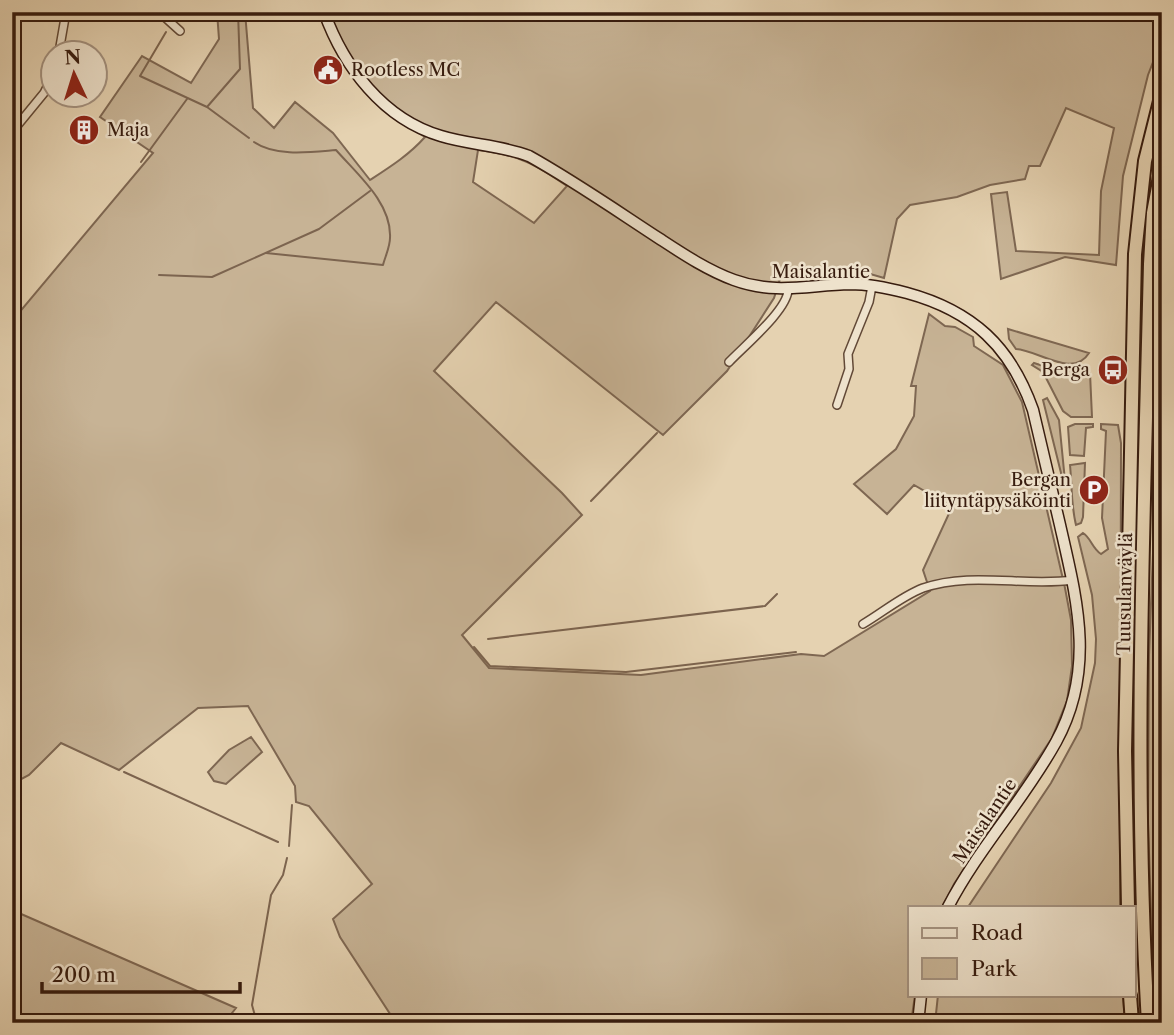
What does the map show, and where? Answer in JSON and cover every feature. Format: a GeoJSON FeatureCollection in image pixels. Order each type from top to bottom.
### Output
{"type":"FeatureCollection","features":[{"type":"Feature","properties":{"kind":"highway","name":"Tuusulanväylä"},"geometry":{"type":"LineString","coordinates":[[1128,906],[1125,751],[1135,254],[1145,161],[1162,93]]}},
{"type":"Feature","properties":{"kind":"highway","name":"Tuusulanväylä"},"geometry":{"type":"LineString","coordinates":[[1148,1023],[1141,867],[1140,751],[1150,264],[1153,214],[1162,166]]}},
{"type":"Feature","properties":{"kind":"highway"},"geometry":{"type":"LineString","coordinates":[[1130,996],[1132,1023]]}},
{"type":"Feature","properties":{"kind":"main road","name":"Maisalantie"},"geometry":{"type":"LineString","coordinates":[[324,12],[349,63],[370,92],[407,122],[441,137],[509,149],[529,156],[713,271],[750,285],[788,289],[838,285],[872,286],[915,295],[953,310],[984,331],[1013,365],[1026,388],[1033,410],[1079,609],[1080,655],[1077,683],[1067,720],[1044,763],[949,906]]}},
{"type":"Feature","properties":{"kind":"main road"},"geometry":{"type":"LineString","coordinates":[[919,1023],[921,996]]}},
{"type":"Feature","properties":{"kind":"street"},"geometry":{"type":"LineString","coordinates":[[61,38],[66,12]]}},
{"type":"Feature","properties":{"kind":"street"},"geometry":{"type":"LineString","coordinates":[[159,12],[180,31]]}},
{"type":"Feature","properties":{"kind":"street"},"geometry":{"type":"LineString","coordinates":[[12,132],[38,100]]}},
{"type":"Feature","properties":{"kind":"street"},"geometry":{"type":"LineString","coordinates":[[837,405],[849,369],[848,354],[869,302],[872,286]]}},
{"type":"Feature","properties":{"kind":"street"},"geometry":{"type":"LineString","coordinates":[[729,362],[776,315],[788,296],[788,289]]}},
{"type":"Feature","properties":{"kind":"street"},"geometry":{"type":"LineString","coordinates":[[863,624],[920,590],[941,583],[967,580],[1073,580]]}},
{"type":"Feature","properties":{"kind":"green space"},"geometry":{"type":"Polygon","coordinates":[[[217,12],[245,12],[253,108],[274,128],[295,102],[333,133],[370,180],[406,155],[425,137],[395,119],[369,95],[320,12],[1162,12],[1162,39],[1148,75],[1123,176],[1116,265],[1065,257],[1001,279],[991,194],[1007,192],[1016,251],[1099,255],[1101,191],[1114,128],[1066,108],[1040,166],[1029,166],[1025,179],[990,185],[957,197],[910,205],[897,219],[884,278],[853,269],[781,276],[774,298],[727,371],[663,435],[496,302],[434,371],[582,515],[462,635],[489,668],[641,675],[801,654],[824,656],[930,591],[923,570],[952,507],[914,485],[887,514],[854,484],[896,449],[914,416],[916,386],[911,386],[929,314],[945,326],[955,327],[973,337],[974,346],[1003,365],[1022,402],[1065,588],[1071,620],[1072,666],[1067,701],[1052,738],[954,884],[943,906],[908,906],[908,996],[915,996],[911,1023],[393,1023],[394,1020],[340,937],[333,919],[372,884],[309,806],[296,802],[295,786],[248,706],[198,708],[119,770],[61,743],[29,775],[12,784],[12,321],[153,153],[100,117],[142,56],[191,83],[219,39],[217,12]],[[478,150],[473,182],[534,223],[567,186],[525,161],[478,150]]]}},
{"type":"Feature","properties":{"kind":"green space"},"geometry":{"type":"Polygon","coordinates":[[[1008,329],[1089,353],[1074,363],[1055,361],[1016,349],[1009,339],[1008,329]]]}},
{"type":"Feature","properties":{"kind":"green space"},"geometry":{"type":"Polygon","coordinates":[[[1034,363],[1059,371],[1083,370],[1090,373],[1092,417],[1071,417],[1063,411],[1043,372],[1032,365],[1034,363]]]}},
{"type":"Feature","properties":{"kind":"green space"},"geometry":{"type":"Polygon","coordinates":[[[1047,398],[1059,420],[1065,481],[1043,400],[1047,398]]]}},
{"type":"Feature","properties":{"kind":"green space"},"geometry":{"type":"Polygon","coordinates":[[[1075,424],[1093,424],[1093,427],[1086,428],[1084,456],[1070,455],[1068,427],[1075,424]]]}},
{"type":"Feature","properties":{"kind":"green space"},"geometry":{"type":"Polygon","coordinates":[[[1101,424],[1118,425],[1121,443],[1120,906],[969,906],[1051,783],[1081,728],[1095,663],[1096,639],[1092,595],[1078,537],[1083,533],[1101,554],[1108,549],[1102,518],[1106,431],[1101,429],[1101,424]]]}},
{"type":"Feature","properties":{"kind":"green space"},"geometry":{"type":"Polygon","coordinates":[[[1158,425],[1162,425],[1162,1023],[1156,1023],[1154,995],[1148,824],[1149,655],[1158,425]]]}},
{"type":"Feature","properties":{"kind":"green space"},"geometry":{"type":"Polygon","coordinates":[[[1085,463],[1083,517],[1081,523],[1076,525],[1070,465],[1085,463]]]}},
{"type":"Feature","properties":{"kind":"green space"},"geometry":{"type":"Polygon","coordinates":[[[251,737],[262,752],[226,784],[214,781],[208,772],[229,750],[251,737]]]}},
{"type":"Feature","properties":{"kind":"green space"},"geometry":{"type":"Polygon","coordinates":[[[12,910],[236,1008],[224,1023],[12,1023],[12,910]]]}},
{"type":"Feature","properties":{"kind":"green space"},"geometry":{"type":"Polygon","coordinates":[[[938,996],[1123,996],[1125,1023],[961,1023],[960,1017],[946,1018],[935,1023],[938,996]]]}},
{"type":"Feature","properties":{"kind":"waterway"},"geometry":{"type":"LineString","coordinates":[[207,107],[240,69],[238,12]]}},
{"type":"Feature","properties":{"kind":"waterway"},"geometry":{"type":"LineString","coordinates":[[166,32],[140,76],[207,107],[249,138]]}},
{"type":"Feature","properties":{"kind":"waterway"},"geometry":{"type":"LineString","coordinates":[[141,162],[187,99]]}},
{"type":"Feature","properties":{"kind":"waterway"},"geometry":{"type":"LineString","coordinates":[[254,142],[283,152],[336,150],[372,190],[389,225],[390,241],[383,265],[266,253]]}},
{"type":"Feature","properties":{"kind":"waterway"},"geometry":{"type":"LineString","coordinates":[[159,275],[212,277],[319,229],[370,191]]}},
{"type":"Feature","properties":{"kind":"waterway"},"geometry":{"type":"LineString","coordinates":[[591,501],[657,433]]}},
{"type":"Feature","properties":{"kind":"waterway"},"geometry":{"type":"LineString","coordinates":[[488,639],[765,606],[777,594]]}},
{"type":"Feature","properties":{"kind":"waterway"},"geometry":{"type":"LineString","coordinates":[[474,647],[490,666],[626,672],[796,652]]}},
{"type":"Feature","properties":{"kind":"waterway"},"geometry":{"type":"LineString","coordinates":[[124,772],[278,842]]}},
{"type":"Feature","properties":{"kind":"waterway"},"geometry":{"type":"LineString","coordinates":[[289,846],[292,805]]}},
{"type":"Feature","properties":{"kind":"waterway"},"geometry":{"type":"LineString","coordinates":[[257,1023],[252,1005],[271,895],[283,875],[287,858]]}},
{"type":"Feature","properties":{"kind":"place","name":"Rootless MC"},"geometry":{"type":"Point","coordinates":[328,70]}},
{"type":"Feature","properties":{"kind":"place","name":"Maja"},"geometry":{"type":"Point","coordinates":[84,130]}},
{"type":"Feature","properties":{"kind":"place","name":"Berga"},"geometry":{"type":"Point","coordinates":[1113,370]}},
{"type":"Feature","properties":{"kind":"place","name":"Bergan liityntäpysäköinti"},"geometry":{"type":"Point","coordinates":[1094,490]}}]}
